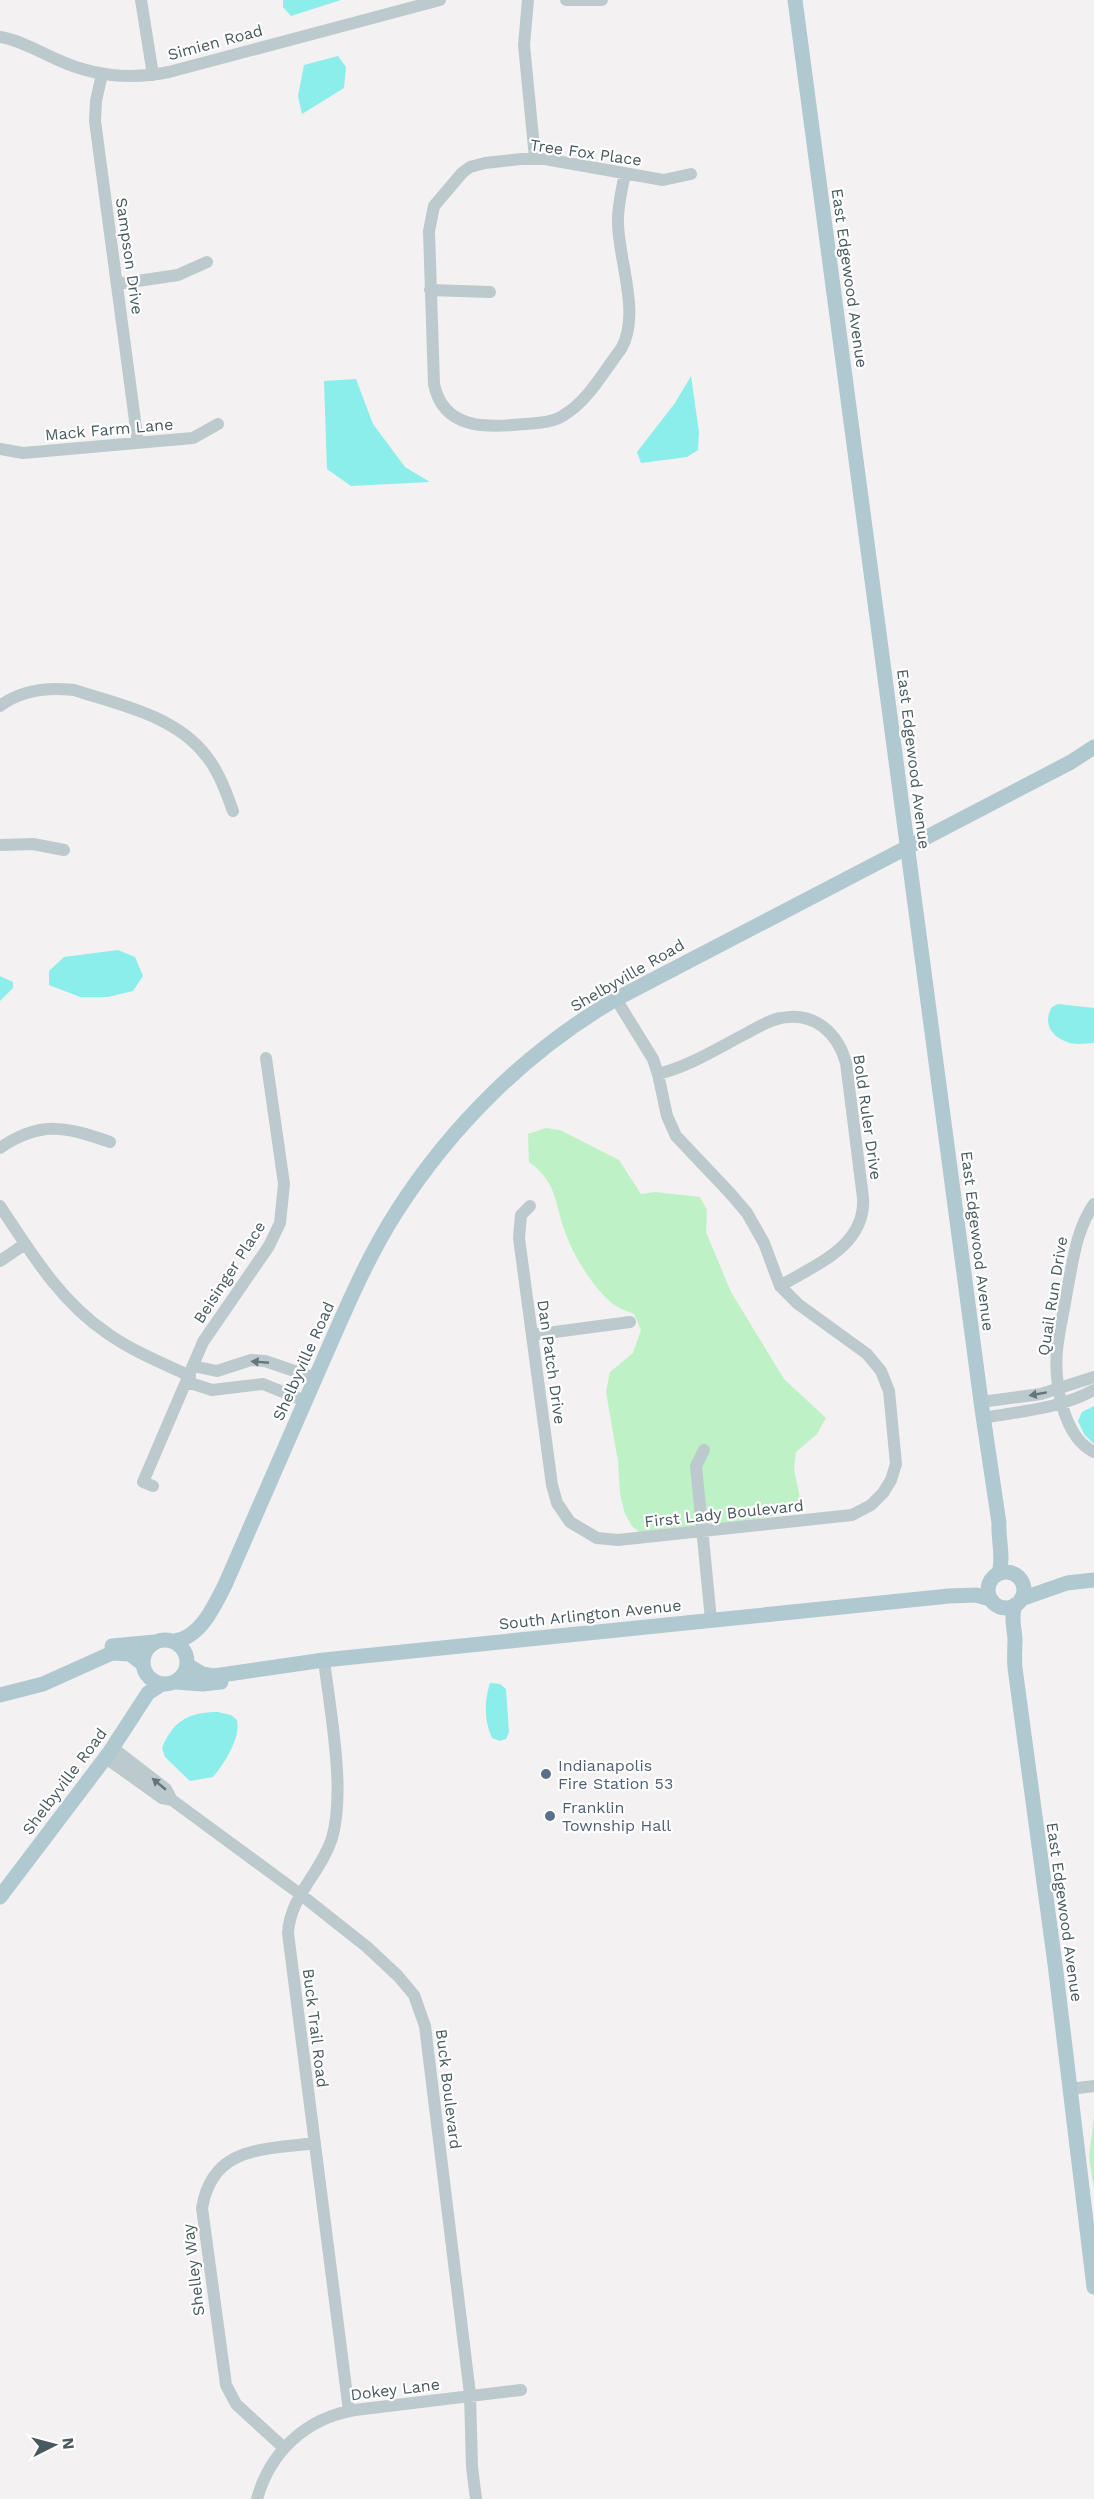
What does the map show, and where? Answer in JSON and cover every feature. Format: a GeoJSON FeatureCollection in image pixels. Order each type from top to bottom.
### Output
{"type":"FeatureCollection","features":[{"type":"Feature","properties":{"kind":"main road","name":"East Edgewood Avenue"},"geometry":{"type":"LineString","coordinates":[[795,0],[983,1418],[999,1523]]}},
{"type":"Feature","properties":{"kind":"main road","name":"Shelbyville Road"},"geometry":{"type":"LineString","coordinates":[[211,1612],[225,1585],[361,1274],[417,1181],[476,1111],[526,1064],[578,1023],[616,999],[1071,762],[1094,747]]}},
{"type":"Feature","properties":{"kind":"main road"},"geometry":{"type":"LineString","coordinates":[[999,1523],[998,1540],[1002,1558],[988,1590],[1002,1617],[1008,1641],[1013,1650]]}},
{"type":"Feature","properties":{"kind":"main road"},"geometry":{"type":"LineString","coordinates":[[999,1523],[1024,1592],[1012,1621],[1015,1640],[1013,1650]]}},
{"type":"Feature","properties":{"kind":"main road"},"geometry":{"type":"LineString","coordinates":[[994,1577],[1008,1572],[1034,1584],[1058,1580],[1067,1582],[1094,1580]]}},
{"type":"Feature","properties":{"kind":"main road","name":"South Arlington Avenue"},"geometry":{"type":"LineString","coordinates":[[949,1596],[957,1590],[994,1577]]}},
{"type":"Feature","properties":{"kind":"main road"},"geometry":{"type":"LineString","coordinates":[[993,1602],[1006,1608],[1067,1582]]}},
{"type":"Feature","properties":{"kind":"main road","name":"South Arlington Avenue"},"geometry":{"type":"LineString","coordinates":[[188,1662],[207,1676],[236,1674],[261,1668],[324,1660],[949,1596],[976,1595],[993,1602]]}},
{"type":"Feature","properties":{"kind":"main road"},"geometry":{"type":"LineString","coordinates":[[82,1665],[92,1655],[110,1646],[155,1642],[163,1639],[175,1641],[189,1637],[211,1612]]}},
{"type":"Feature","properties":{"kind":"main road"},"geometry":{"type":"LineString","coordinates":[[134,1713],[140,1709],[148,1693],[183,1676],[211,1612]]}},
{"type":"Feature","properties":{"kind":"main road"},"geometry":{"type":"LineString","coordinates":[[175,1641],[184,1648],[188,1662]]}},
{"type":"Feature","properties":{"kind":"main road"},"geometry":{"type":"LineString","coordinates":[[134,1713],[134,1704],[143,1678],[145,1652],[155,1642]]}},
{"type":"Feature","properties":{"kind":"main road","name":"East Edgewood Avenue"},"geometry":{"type":"LineString","coordinates":[[1013,1650],[1094,2287]]}},
{"type":"Feature","properties":{"kind":"main road"},"geometry":{"type":"LineString","coordinates":[[0,1695],[43,1684],[82,1665],[120,1652],[130,1654],[144,1667],[151,1679],[169,1683]]}},
{"type":"Feature","properties":{"kind":"main road","name":"South Arlington Avenue"},"geometry":{"type":"LineString","coordinates":[[169,1683],[214,1684],[229,1680],[236,1674]]}},
{"type":"Feature","properties":{"kind":"main road","name":"Shelbyville Road"},"geometry":{"type":"LineString","coordinates":[[0,1897],[109,1753],[134,1713]]}},
{"type":"Feature","properties":{"kind":"street"},"geometry":{"type":"LineString","coordinates":[[141,0],[153,75]]}},
{"type":"Feature","properties":{"kind":"street","name":"Simien Road"},"geometry":{"type":"LineString","coordinates":[[0,37],[77,68],[102,74],[153,75],[440,0]]}},
{"type":"Feature","properties":{"kind":"street"},"geometry":{"type":"LineString","coordinates":[[528,0],[524,45],[535,158]]}},
{"type":"Feature","properties":{"kind":"street"},"geometry":{"type":"LineString","coordinates":[[566,0],[603,0]]}},
{"type":"Feature","properties":{"kind":"street","name":"Sampson Drive"},"geometry":{"type":"LineString","coordinates":[[102,74],[96,101],[95,121],[138,443]]}},
{"type":"Feature","properties":{"kind":"street","name":"Tree Fox Place"},"geometry":{"type":"LineString","coordinates":[[625,173],[617,224],[629,311],[626,341],[578,405],[565,415],[548,422],[491,428],[474,425],[455,416],[441,403],[434,384],[429,231],[434,206],[462,172],[485,163],[535,158],[625,173],[663,180],[691,174]]}},
{"type":"Feature","properties":{"kind":"street"},"geometry":{"type":"LineString","coordinates":[[117,284],[178,275],[207,262]]}},
{"type":"Feature","properties":{"kind":"street"},"geometry":{"type":"LineString","coordinates":[[430,290],[490,292]]}},
{"type":"Feature","properties":{"kind":"street","name":"Mack Farm Lane"},"geometry":{"type":"LineString","coordinates":[[0,449],[22,453],[193,438],[218,424]]}},
{"type":"Feature","properties":{"kind":"street"},"geometry":{"type":"LineString","coordinates":[[0,706],[9,699],[34,690],[63,689],[85,694],[158,719],[186,735],[208,758],[224,786],[233,810]]}},
{"type":"Feature","properties":{"kind":"street"},"geometry":{"type":"LineString","coordinates":[[0,845],[33,844],[64,849]]}},
{"type":"Feature","properties":{"kind":"street"},"geometry":{"type":"LineString","coordinates":[[616,999],[653,1059],[667,1116],[675,1136],[747,1213],[761,1238],[780,1286]]}},
{"type":"Feature","properties":{"kind":"street","name":"Bold Ruler Drive"},"geometry":{"type":"LineString","coordinates":[[658,1074],[682,1066],[768,1022],[785,1017],[802,1018],[819,1024],[838,1042],[847,1074],[863,1198],[861,1220],[851,1240],[841,1249],[780,1286]]}},
{"type":"Feature","properties":{"kind":"street","name":"Beisinger Place"},"geometry":{"type":"LineString","coordinates":[[153,1486],[143,1482],[203,1342],[269,1246],[280,1223],[284,1184],[266,1058]]}},
{"type":"Feature","properties":{"kind":"street"},"geometry":{"type":"LineString","coordinates":[[0,1148],[24,1134],[54,1128],[80,1131],[110,1142]]}},
{"type":"Feature","properties":{"kind":"street","name":"Quail Run Drive"},"geometry":{"type":"LineString","coordinates":[[1094,1204],[1082,1224],[1074,1251],[1057,1350],[1061,1396],[1074,1436],[1094,1452]]}},
{"type":"Feature","properties":{"kind":"street"},"geometry":{"type":"LineString","coordinates":[[0,1206],[62,1295],[94,1324],[130,1347],[190,1375],[212,1390],[262,1384],[305,1401]]}},
{"type":"Feature","properties":{"kind":"street","name":"Dan Patch Drive"},"geometry":{"type":"LineString","coordinates":[[530,1206],[521,1215],[518,1229],[552,1485],[557,1503],[570,1522]]}},
{"type":"Feature","properties":{"kind":"street"},"geometry":{"type":"LineString","coordinates":[[0,1261],[25,1244]]}},
{"type":"Feature","properties":{"kind":"street","name":"First Lady Boulevard"},"geometry":{"type":"LineString","coordinates":[[570,1522],[589,1534],[610,1540],[843,1517],[867,1508],[880,1496],[891,1480],[896,1455],[889,1391],[881,1371],[867,1354],[798,1304],[780,1286]]}},
{"type":"Feature","properties":{"kind":"street"},"geometry":{"type":"LineString","coordinates":[[532,1335],[630,1322]]}},
{"type":"Feature","properties":{"kind":"street"},"geometry":{"type":"LineString","coordinates":[[190,1375],[217,1371],[251,1360],[265,1361],[315,1378]]}},
{"type":"Feature","properties":{"kind":"street"},"geometry":{"type":"LineString","coordinates":[[981,1402],[1041,1394],[1061,1396],[1094,1377]]}},
{"type":"Feature","properties":{"kind":"street"},"geometry":{"type":"LineString","coordinates":[[983,1418],[1061,1396],[1094,1390]]}},
{"type":"Feature","properties":{"kind":"street"},"geometry":{"type":"LineString","coordinates":[[704,1450],[696,1466],[711,1620]]}},
{"type":"Feature","properties":{"kind":"street","name":"Buck Trail Road"},"geometry":{"type":"LineString","coordinates":[[324,1660],[338,1806],[327,1852],[300,1894],[292,1911],[288,1933],[348,2411]]}},
{"type":"Feature","properties":{"kind":"street","name":"Buck Boulevard"},"geometry":{"type":"LineString","coordinates":[[109,1753],[162,1798],[172,1800],[300,1894],[367,1947],[398,1976],[414,1995],[425,2026],[470,2396],[472,2467],[476,2499]]}},
{"type":"Feature","properties":{"kind":"street"},"geometry":{"type":"LineString","coordinates":[[1070,2089],[1094,2086]]}},
{"type":"Feature","properties":{"kind":"street","name":"Shelley Way"},"geometry":{"type":"LineString","coordinates":[[284,2448],[236,2404],[226,2385],[222,2373],[202,2208],[212,2177],[231,2159],[250,2151],[315,2143]]}},
{"type":"Feature","properties":{"kind":"street","name":"Dokey Lane"},"geometry":{"type":"LineString","coordinates":[[257,2499],[270,2467],[284,2448],[309,2427],[331,2416],[348,2411],[521,2390]]}},
{"type":"Feature","properties":{"kind":"green space"},"geometry":{"type":"Polygon","coordinates":[[[546,1128],[560,1130],[619,1160],[641,1194],[655,1192],[700,1197],[707,1210],[706,1232],[731,1292],[784,1379],[826,1418],[817,1434],[796,1452],[794,1469],[801,1503],[794,1511],[702,1532],[646,1538],[632,1526],[625,1514],[620,1494],[618,1461],[606,1392],[610,1372],[633,1353],[641,1330],[634,1314],[621,1309],[605,1297],[583,1268],[563,1226],[549,1183],[529,1162],[528,1134],[546,1128]]]}},
{"type":"Feature","properties":{"kind":"green space"},"geometry":{"type":"Polygon","coordinates":[[[1094,2117],[1094,2189],[1089,2157],[1094,2117]]]}},
{"type":"Feature","properties":{"kind":"water"},"geometry":{"type":"Polygon","coordinates":[[[283,0],[341,0],[291,16],[283,7],[283,0]]]}},
{"type":"Feature","properties":{"kind":"water"},"geometry":{"type":"Polygon","coordinates":[[[338,56],[346,67],[344,88],[302,114],[298,96],[304,65],[338,56]]]}},
{"type":"Feature","properties":{"kind":"water"},"geometry":{"type":"Polygon","coordinates":[[[691,376],[699,432],[698,450],[687,457],[641,463],[637,452],[675,403],[691,376]]]}},
{"type":"Feature","properties":{"kind":"water"},"geometry":{"type":"Polygon","coordinates":[[[356,379],[373,424],[405,467],[430,482],[351,486],[327,469],[324,381],[356,379]]]}},
{"type":"Feature","properties":{"kind":"water"},"geometry":{"type":"Polygon","coordinates":[[[118,950],[135,957],[143,976],[133,991],[108,997],[80,997],[49,985],[49,971],[64,957],[118,950]]]}},
{"type":"Feature","properties":{"kind":"water"},"geometry":{"type":"Polygon","coordinates":[[[0,976],[13,982],[13,988],[0,1001],[0,976]]]}},
{"type":"Feature","properties":{"kind":"water"},"geometry":{"type":"Polygon","coordinates":[[[1058,1004],[1094,1008],[1094,1043],[1070,1043],[1058,1038],[1050,1030],[1049,1013],[1052,1007],[1058,1004]]]}},
{"type":"Feature","properties":{"kind":"water"},"geometry":{"type":"Polygon","coordinates":[[[1094,1406],[1094,1444],[1084,1434],[1078,1421],[1082,1412],[1094,1406]]]}},
{"type":"Feature","properties":{"kind":"water"},"geometry":{"type":"Polygon","coordinates":[[[490,1683],[500,1684],[506,1689],[509,1732],[506,1739],[500,1741],[492,1738],[486,1718],[490,1683]]]}},
{"type":"Feature","properties":{"kind":"water"},"geometry":{"type":"Polygon","coordinates":[[[218,1712],[231,1715],[237,1720],[238,1727],[234,1743],[213,1777],[190,1781],[165,1757],[162,1748],[171,1731],[183,1720],[198,1714],[218,1712]]]}},
{"type":"Feature","properties":{"kind":"place","name":"Indianapolis Fire Station 53"},"geometry":{"type":"Point","coordinates":[546,1774]}},
{"type":"Feature","properties":{"kind":"place","name":"Franklin Township Hall"},"geometry":{"type":"Point","coordinates":[550,1816]}}]}
